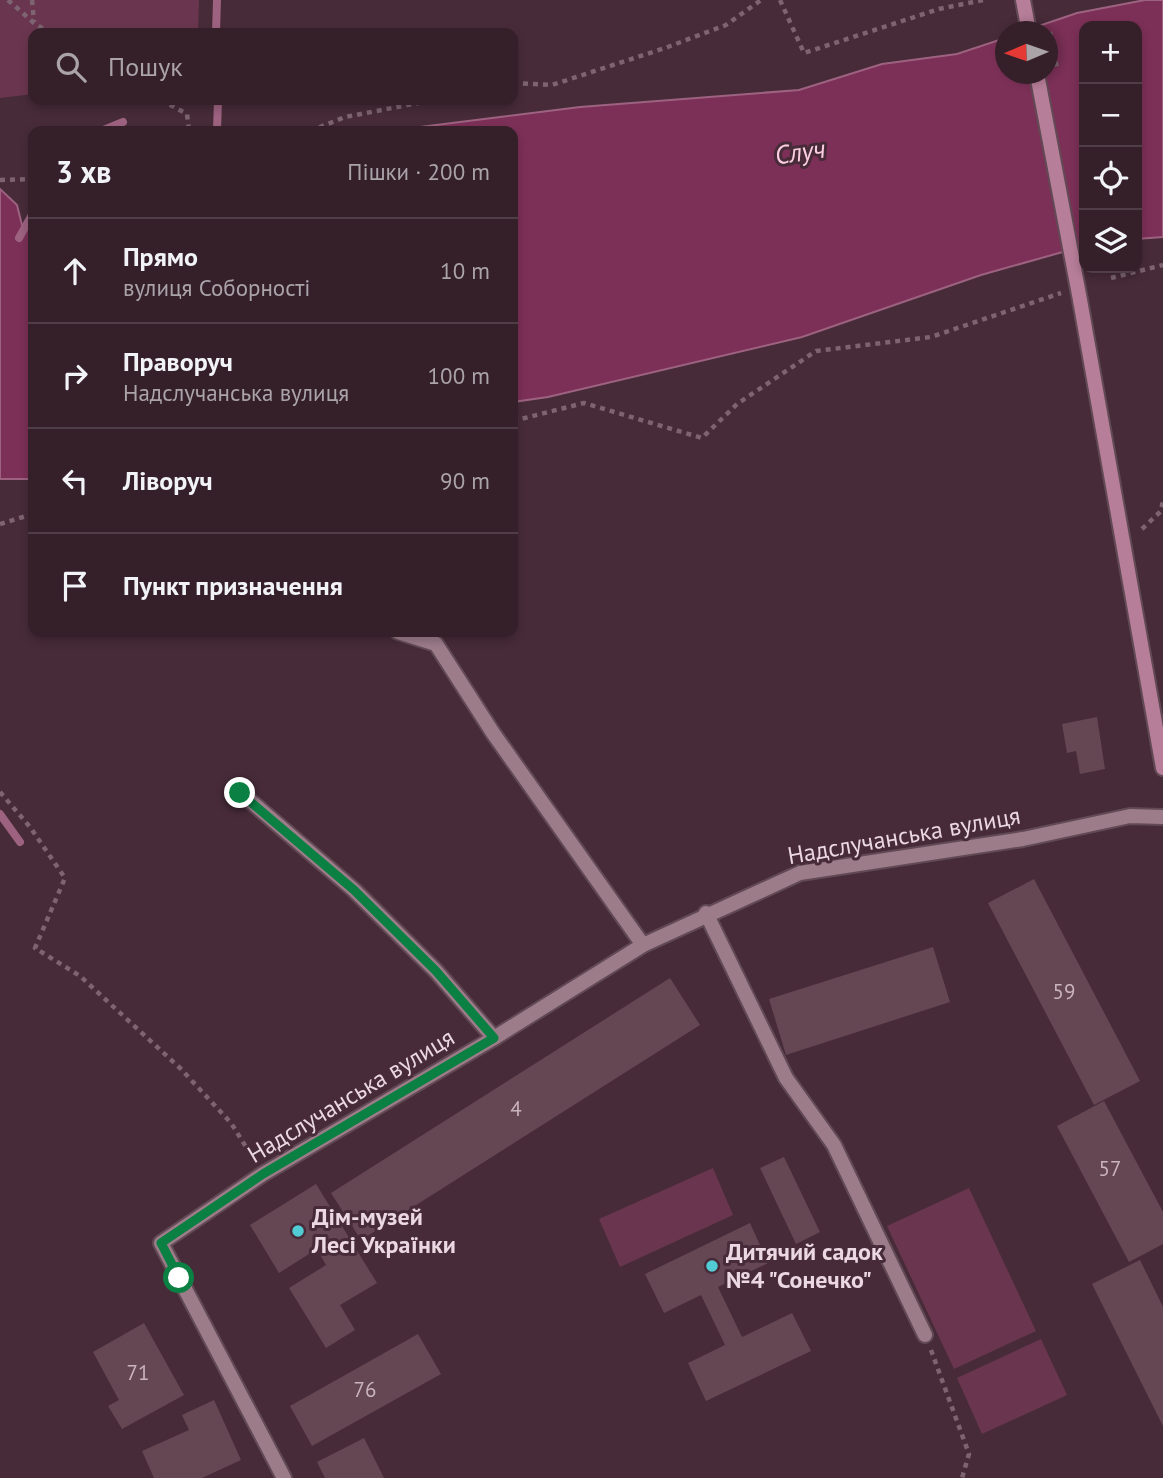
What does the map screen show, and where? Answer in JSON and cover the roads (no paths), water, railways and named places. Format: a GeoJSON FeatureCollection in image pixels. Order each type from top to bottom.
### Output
{"type":"FeatureCollection","features":[{"type":"Feature","properties":{"kind":"main road"},"geometry":{"type":"LineString","coordinates":[[1023,0],[1027,21]]}},
{"type":"Feature","properties":{"kind":"main road"},"geometry":{"type":"LineString","coordinates":[[1039,84],[1163,768]]}},
{"type":"Feature","properties":{"kind":"street"},"geometry":{"type":"LineString","coordinates":[[414,637],[436,644],[493,733],[643,945]]}},
{"type":"Feature","properties":{"kind":"street"},"geometry":{"type":"LineString","coordinates":[[240,793],[354,890],[436,971],[494,1038]]}},
{"type":"Feature","properties":{"kind":"street","name":"Надслучанська вулиця"},"geometry":{"type":"LineString","coordinates":[[284,1478],[161,1243],[263,1174],[494,1038],[643,945],[706,913],[800,873],[1023,839],[1130,816],[1163,817]]}},
{"type":"Feature","properties":{"kind":"street"},"geometry":{"type":"LineString","coordinates":[[706,913],[786,1078],[835,1145],[925,1335]]}},
{"type":"Feature","properties":{"kind":"water","name":"Случ"},"geometry":{"type":"Polygon","coordinates":[[[1145,0],[1163,0],[1163,237],[1142,239],[1142,21],[1079,21],[1079,247],[981,275],[802,337],[548,397],[518,401],[518,126],[428,126],[580,107],[799,90],[882,64],[957,54],[995,41],[995,84],[1058,84],[1058,21],[1053,21],[1077,13],[1145,0]]]}},
{"type":"Feature","properties":{"kind":"water"},"geometry":{"type":"Polygon","coordinates":[[[0,189],[17,205],[24,233],[28,228],[28,479],[0,479],[0,189]]]}},
{"type":"Feature","properties":{"kind":"waterway"},"geometry":{"type":"LineString","coordinates":[[216,28],[217,0]]}},
{"type":"Feature","properties":{"kind":"waterway"},"geometry":{"type":"LineString","coordinates":[[217,126],[218,105]]}},
{"type":"Feature","properties":{"kind":"waterway"},"geometry":{"type":"LineString","coordinates":[[113,126],[123,122]]}},
{"type":"Feature","properties":{"kind":"waterway"},"geometry":{"type":"LineString","coordinates":[[19,238],[28,222]]}},
{"type":"Feature","properties":{"kind":"waterway"},"geometry":{"type":"LineString","coordinates":[[0,814],[20,842]]}},
{"type":"Feature","properties":{"kind":"place","name":"Дім-музей Лесі Українки"},"geometry":{"type":"Point","coordinates":[298,1231]}},
{"type":"Feature","properties":{"kind":"place","name":"Дитячий садок №4 \"Сонечко\""},"geometry":{"type":"Point","coordinates":[712,1266]}}]}
